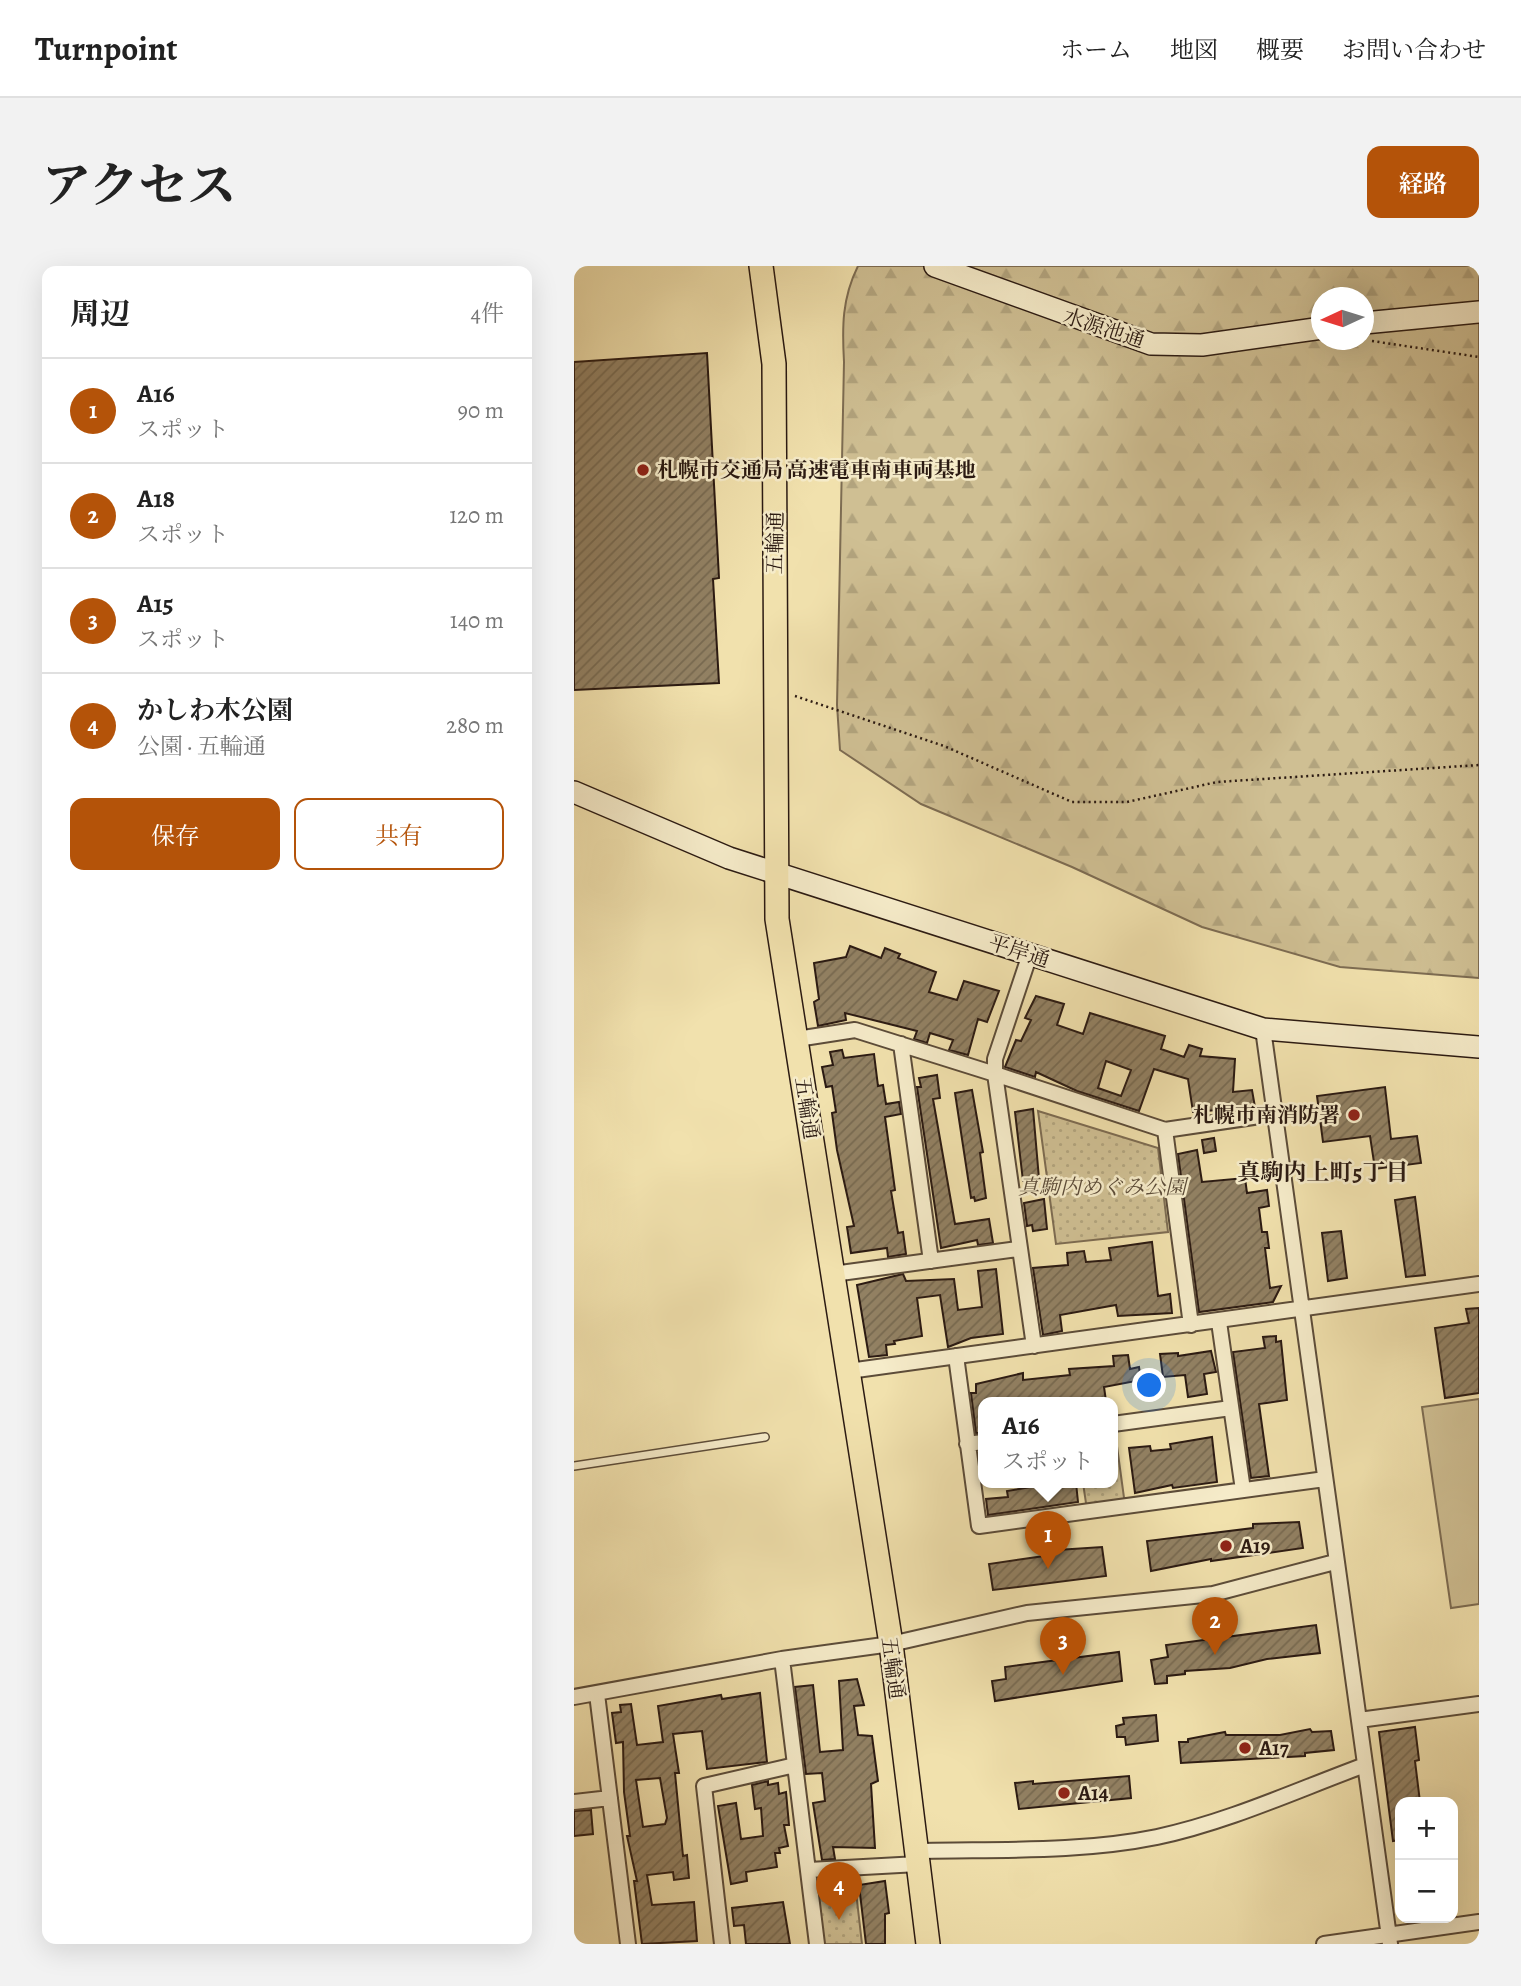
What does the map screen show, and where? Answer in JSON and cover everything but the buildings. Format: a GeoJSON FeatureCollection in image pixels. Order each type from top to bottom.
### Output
{"type":"FeatureCollection","features":[{"type":"Feature","properties":{"kind":"main road","name":"五輪通"},"geometry":{"type":"LineString","coordinates":[[763,274],[774,364],[777,919],[891,1644],[928,1944]]}},
{"type":"Feature","properties":{"kind":"street","name":"水源池通"},"geometry":{"type":"LineString","coordinates":[[935,266],[1151,344],[1202,345],[1311,329]]}},
{"type":"Feature","properties":{"kind":"street"},"geometry":{"type":"LineString","coordinates":[[1374,322],[1479,312]]}},
{"type":"Feature","properties":{"kind":"street","name":"平岸通"},"geometry":{"type":"LineString","coordinates":[[574,792],[729,858],[1263,1029],[1479,1047]]}},
{"type":"Feature","properties":{"kind":"street"},"geometry":{"type":"LineString","coordinates":[[1030,954],[995,1059],[995,1074],[1034,1346]]}},
{"type":"Feature","properties":{"kind":"street"},"geometry":{"type":"LineString","coordinates":[[1263,1029],[1389,1940]]}},
{"type":"Feature","properties":{"kind":"street"},"geometry":{"type":"LineString","coordinates":[[797,1039],[855,1030],[1165,1130],[1274,1114]]}},
{"type":"Feature","properties":{"kind":"street"},"geometry":{"type":"LineString","coordinates":[[901,1044],[931,1261]]}},
{"type":"Feature","properties":{"kind":"street"},"geometry":{"type":"LineString","coordinates":[[1165,1130],[1191,1325]]}},
{"type":"Feature","properties":{"kind":"street"},"geometry":{"type":"LineString","coordinates":[[833,1274],[1018,1249]]}},
{"type":"Feature","properties":{"kind":"street"},"geometry":{"type":"LineString","coordinates":[[849,1371],[1479,1284]]}},
{"type":"Feature","properties":{"kind":"street"},"geometry":{"type":"LineString","coordinates":[[1219,1322],[1243,1490]]}},
{"type":"Feature","properties":{"kind":"street"},"geometry":{"type":"LineString","coordinates":[[956,1356],[979,1526],[1325,1479]]}},
{"type":"Feature","properties":{"kind":"street"},"geometry":{"type":"LineString","coordinates":[[1118,1423],[1231,1408]]}},
{"type":"Feature","properties":{"kind":"street"},"geometry":{"type":"LineString","coordinates":[[967,1444],[978,1443]]}},
{"type":"Feature","properties":{"kind":"street"},"geometry":{"type":"LineString","coordinates":[[574,1697],[782,1659],[891,1644],[1027,1613],[1213,1594],[1335,1562]]}},
{"type":"Feature","properties":{"kind":"street"},"geometry":{"type":"LineString","coordinates":[[782,1659],[817,1944]]}},
{"type":"Feature","properties":{"kind":"street"},"geometry":{"type":"LineString","coordinates":[[597,1694],[628,1944]]}},
{"type":"Feature","properties":{"kind":"street"},"geometry":{"type":"LineString","coordinates":[[1359,1720],[1479,1705]]}},
{"type":"Feature","properties":{"kind":"street"},"geometry":{"type":"LineString","coordinates":[[722,1944],[704,1786],[795,1765]]}},
{"type":"Feature","properties":{"kind":"street"},"geometry":{"type":"LineString","coordinates":[[809,1870],[918,1858],[1104,1844],[1158,1836],[1207,1823],[1365,1765]]}},
{"type":"Feature","properties":{"kind":"street"},"geometry":{"type":"LineString","coordinates":[[574,1802],[610,1798]]}},
{"type":"Feature","properties":{"kind":"street"},"geometry":{"type":"LineString","coordinates":[[1324,1944],[1389,1940],[1479,1922]]}},
{"type":"Feature","properties":{"kind":"lane"},"geometry":{"type":"LineString","coordinates":[[574,1466],[765,1437]]}},
{"type":"Feature","properties":{"kind":"path"},"geometry":{"type":"LineString","coordinates":[[1374,342],[1479,357]]}},
{"type":"Feature","properties":{"kind":"path"},"geometry":{"type":"LineString","coordinates":[[788,694],[944,746],[1072,802],[1127,802],[1217,782],[1479,765]]}},
{"type":"Feature","properties":{"kind":"green space"},"geometry":{"type":"Polygon","coordinates":[[[858,266],[1479,266],[1479,978],[1340,967],[1202,927],[1072,867],[921,804],[840,750],[837,705],[843,325],[849,290],[858,266]]]}},
{"type":"Feature","properties":{"kind":"green space","name":"真駒内めぐみ公園"},"geometry":{"type":"Polygon","coordinates":[[[1038,1111],[1158,1148],[1168,1232],[1056,1244],[1038,1111]]]}},
{"type":"Feature","properties":{"kind":"green space"},"geometry":{"type":"Polygon","coordinates":[[[1479,1399],[1479,1604],[1451,1608],[1422,1407],[1479,1399]]]}},
{"type":"Feature","properties":{"kind":"green space"},"geometry":{"type":"Polygon","coordinates":[[[1118,1454],[1125,1505],[1087,1510],[1084,1488],[1118,1488],[1118,1454]]]}},
{"type":"Feature","properties":{"kind":"green space"},"geometry":{"type":"Polygon","coordinates":[[[855,1883],[862,1944],[822,1944],[817,1895],[826,1887],[855,1883]]]}},
{"type":"Feature","properties":{"kind":"place","name":"札幌市交通局 高速電車南車両基地"},"geometry":{"type":"Point","coordinates":[643,470]}},
{"type":"Feature","properties":{"kind":"place","name":"札幌市南消防署"},"geometry":{"type":"Point","coordinates":[1354,1115]}},
{"type":"Feature","properties":{"kind":"place","name":"A19"},"geometry":{"type":"Point","coordinates":[1226,1546]}},
{"type":"Feature","properties":{"kind":"place","name":"A16"},"geometry":{"type":"Point","coordinates":[1048,1569]}},
{"type":"Feature","properties":{"kind":"place","name":"A18"},"geometry":{"type":"Point","coordinates":[1215,1655]}},
{"type":"Feature","properties":{"kind":"place","name":"A15"},"geometry":{"type":"Point","coordinates":[1063,1675]}},
{"type":"Feature","properties":{"kind":"place","name":"A17"},"geometry":{"type":"Point","coordinates":[1245,1748]}},
{"type":"Feature","properties":{"kind":"place","name":"A14"},"geometry":{"type":"Point","coordinates":[1064,1793]}},
{"type":"Feature","properties":{"kind":"place","name":"かしわ木公園"},"geometry":{"type":"Point","coordinates":[839,1920]}},
{"type":"Feature","properties":{"kind":"district","name":"真駒内上町5丁目"},"geometry":{"type":"Point","coordinates":[1323,1172]}}]}
